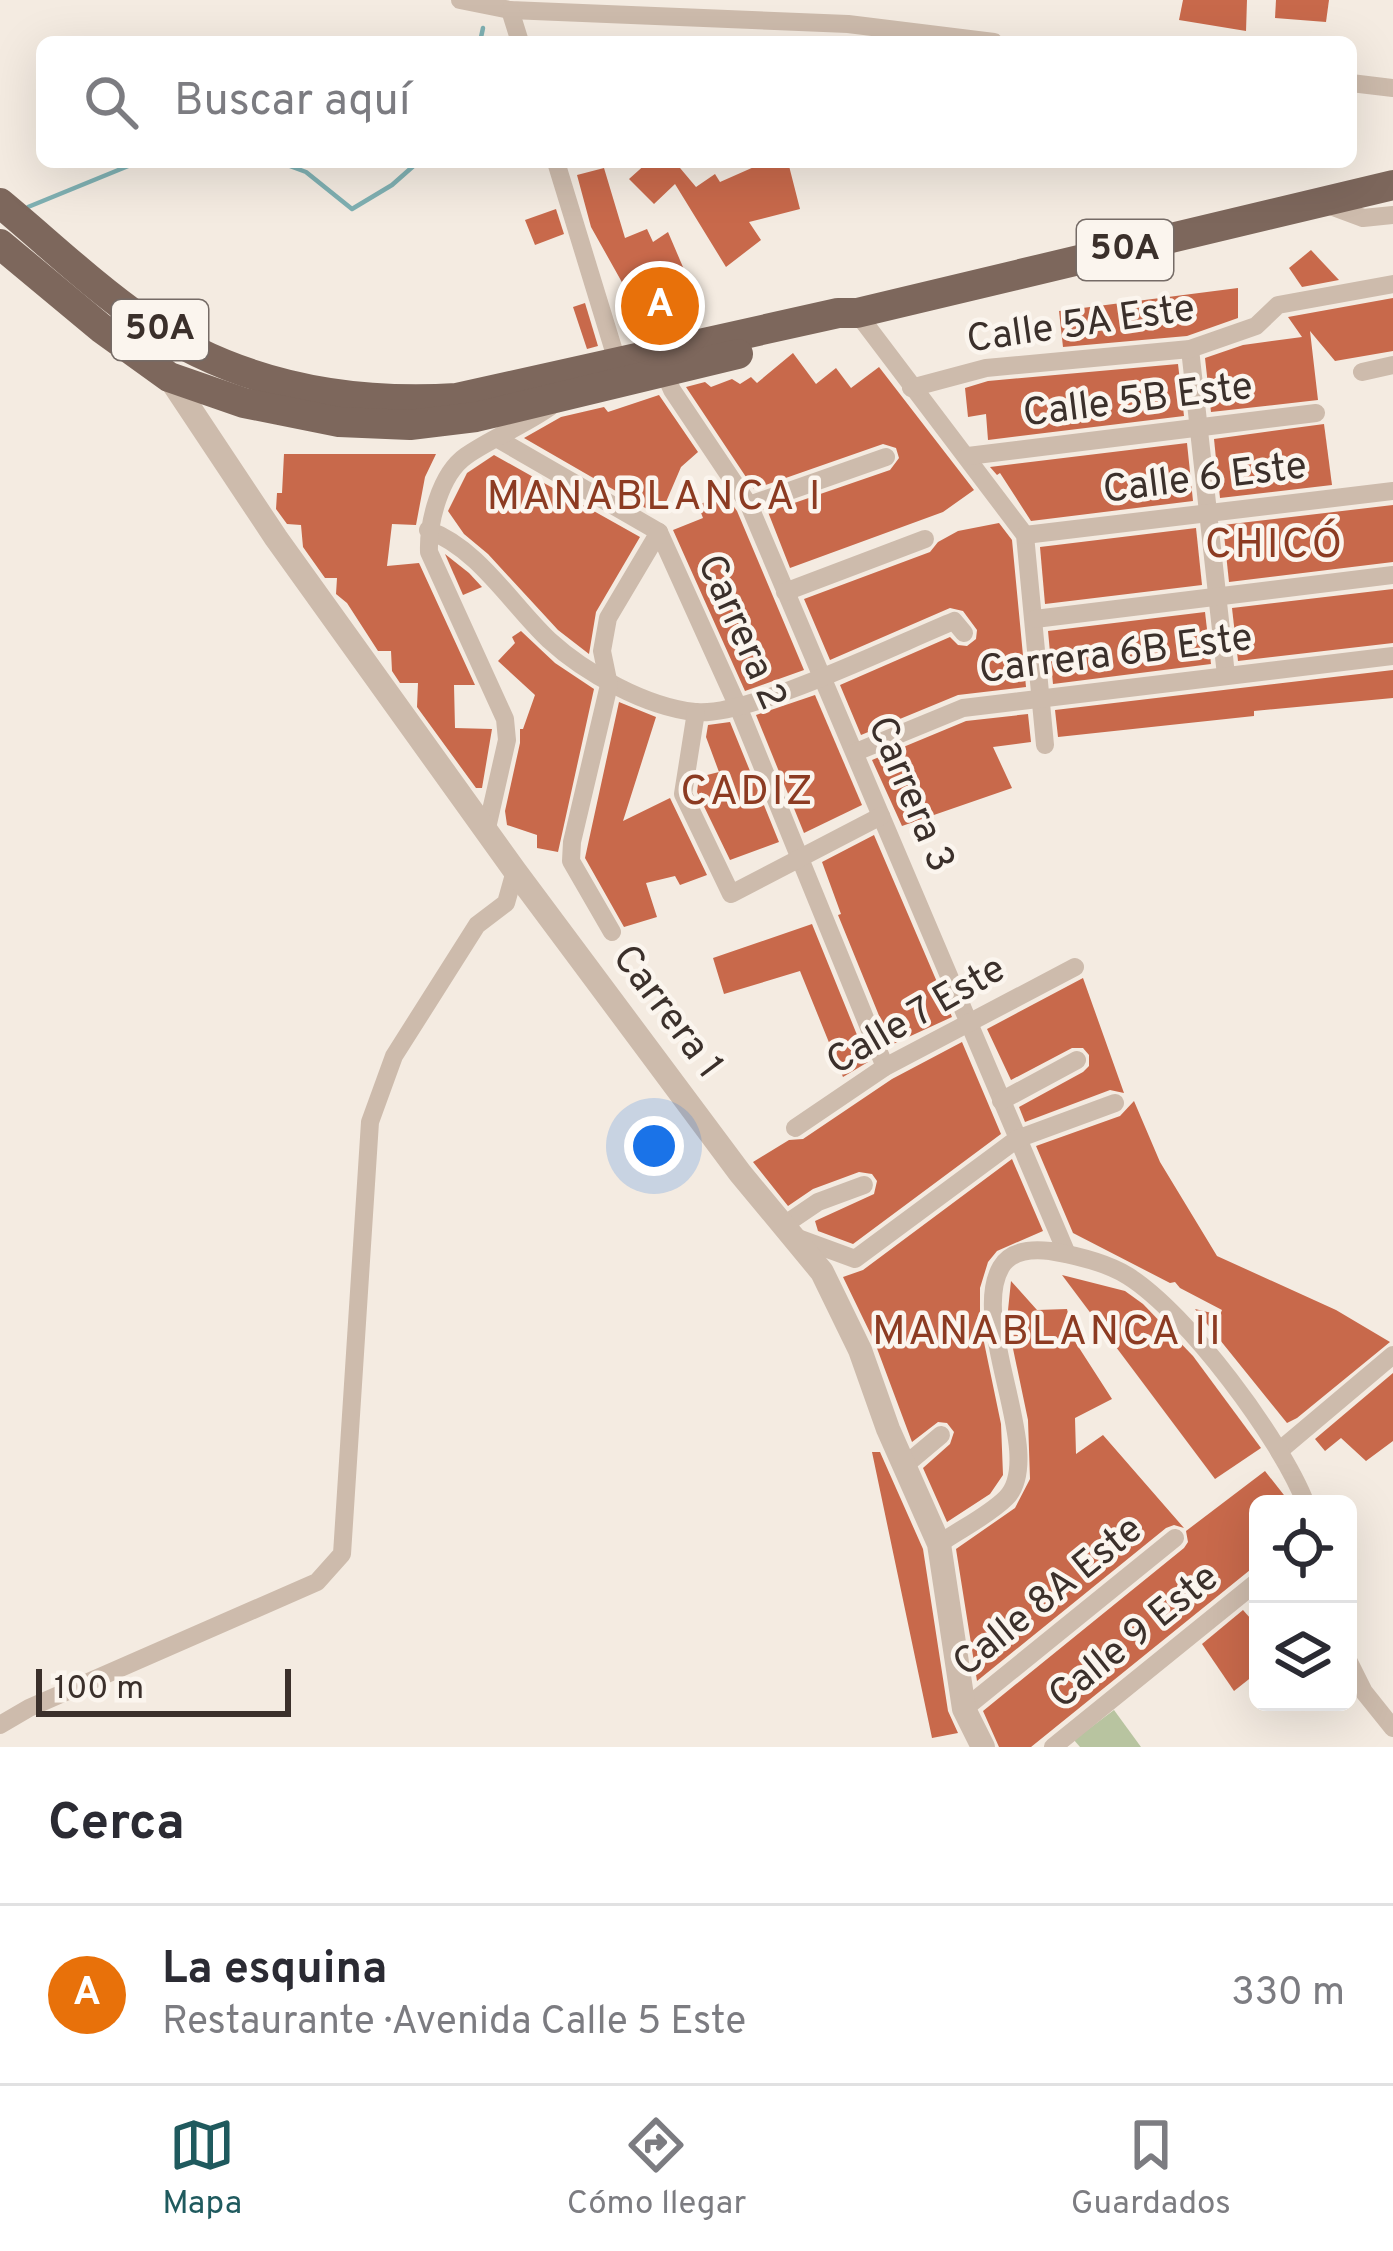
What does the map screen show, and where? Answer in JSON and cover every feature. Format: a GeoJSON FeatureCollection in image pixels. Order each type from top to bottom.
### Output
{"type":"FeatureCollection","features":[{"type":"Feature","properties":{"kind":"main road","name":"50A"},"geometry":{"type":"LineString","coordinates":[[0,203],[143,321],[206,357],[345,410],[457,398],[838,313],[857,314],[1393,185]]}},
{"type":"Feature","properties":{"kind":"main road","name":"50A"},"geometry":{"type":"LineString","coordinates":[[0,244],[169,377],[244,403],[432,422],[476,417],[665,374],[842,326],[857,314]]}},
{"type":"Feature","properties":{"kind":"street"},"geometry":{"type":"LineString","coordinates":[[460,0],[510,10],[848,24],[945,36]]}},
{"type":"Feature","properties":{"kind":"street"},"geometry":{"type":"LineString","coordinates":[[510,10],[518,36]]}},
{"type":"Feature","properties":{"kind":"street"},"geometry":{"type":"LineString","coordinates":[[1357,84],[1393,88]]}},
{"type":"Feature","properties":{"kind":"street"},"geometry":{"type":"LineString","coordinates":[[558,168],[617,361]]}},
{"type":"Feature","properties":{"kind":"street"},"geometry":{"type":"LineString","coordinates":[[1324,203],[1364,218],[1393,214]]}},
{"type":"Feature","properties":{"kind":"street","name":"Calle 5A Este"},"geometry":{"type":"LineString","coordinates":[[911,388],[986,368],[1190,349],[1256,326],[1278,305],[1393,284]]}},
{"type":"Feature","properties":{"kind":"street"},"geometry":{"type":"LineString","coordinates":[[857,314],[1025,535],[1046,745]]}},
{"type":"Feature","properties":{"kind":"street"},"geometry":{"type":"LineString","coordinates":[[1190,349],[1226,675]]}},
{"type":"Feature","properties":{"kind":"street"},"geometry":{"type":"LineString","coordinates":[[1362,372],[1393,365]]}},
{"type":"Feature","properties":{"kind":"street","name":"Carrera 3"},"geometry":{"type":"LineString","coordinates":[[665,374],[749,505],[1067,1254]]}},
{"type":"Feature","properties":{"kind":"street","name":"Carrera 1"},"geometry":{"type":"LineString","coordinates":[[169,377],[276,538],[515,871],[740,1172],[822,1272],[860,1350],[939,1544],[964,1709],[983,1747]]}},
{"type":"Feature","properties":{"kind":"street"},"geometry":{"type":"LineString","coordinates":[[487,829],[507,740],[505,719],[429,552],[428,530],[436,500],[459,461],[565,397]]}},
{"type":"Feature","properties":{"kind":"street","name":"Calle 5B Este"},"geometry":{"type":"LineString","coordinates":[[968,456],[1316,413]]}},
{"type":"Feature","properties":{"kind":"street","name":"Carrera 2"},"geometry":{"type":"LineString","coordinates":[[498,439],[659,532],[739,709],[885,1066]]}},
{"type":"Feature","properties":{"kind":"street"},"geometry":{"type":"LineString","coordinates":[[749,505],[886,457]]}},
{"type":"Feature","properties":{"kind":"street","name":"Calle 6 Este"},"geometry":{"type":"LineString","coordinates":[[1025,535],[1393,491]]}},
{"type":"Feature","properties":{"kind":"street"},"geometry":{"type":"LineString","coordinates":[[428,530],[452,538],[551,642],[609,685],[696,712],[739,709],[954,621],[964,633]]}},
{"type":"Feature","properties":{"kind":"street"},"geometry":{"type":"LineString","coordinates":[[612,932],[571,861],[572,842],[609,685],[602,651],[608,618],[659,532]]}},
{"type":"Feature","properties":{"kind":"street"},"geometry":{"type":"LineString","coordinates":[[785,592],[925,538]]}},
{"type":"Feature","properties":{"kind":"street"},"geometry":{"type":"LineString","coordinates":[[1035,619],[1393,575]]}},
{"type":"Feature","properties":{"kind":"street","name":"Carrera 6B Este"},"geometry":{"type":"LineString","coordinates":[[856,752],[963,708],[1393,656]]}},
{"type":"Feature","properties":{"kind":"street"},"geometry":{"type":"LineString","coordinates":[[696,712],[683,794],[731,894],[881,816]]}},
{"type":"Feature","properties":{"kind":"street"},"geometry":{"type":"LineString","coordinates":[[0,1725],[28,1708],[317,1582],[342,1554],[370,1122],[394,1056],[477,925],[506,903],[515,871]]}},
{"type":"Feature","properties":{"kind":"street","name":"Calle 7 Este"},"geometry":{"type":"LineString","coordinates":[[795,1128],[885,1066],[1075,967]]}},
{"type":"Feature","properties":{"kind":"street"},"geometry":{"type":"LineString","coordinates":[[1000,1101],[1078,1060]]}},
{"type":"Feature","properties":{"kind":"street"},"geometry":{"type":"LineString","coordinates":[[865,1185],[818,1202],[789,1231],[855,1259],[1017,1139],[1115,1103]]}},
{"type":"Feature","properties":{"kind":"street"},"geometry":{"type":"LineString","coordinates":[[939,1544],[1009,1496],[1018,1472],[1019,1446],[1004,1385],[993,1297],[1003,1265],[1015,1254],[1038,1250],[1067,1254],[1126,1275],[1187,1326],[1280,1451],[1302,1495]]}},
{"type":"Feature","properties":{"kind":"street"},"geometry":{"type":"LineString","coordinates":[[1280,1451],[1393,1355]]}},
{"type":"Feature","properties":{"kind":"street"},"geometry":{"type":"LineString","coordinates":[[904,1466],[941,1435]]}},
{"type":"Feature","properties":{"kind":"street","name":"Calle 8A Este"},"geometry":{"type":"LineString","coordinates":[[964,1709],[1175,1538]]}},
{"type":"Feature","properties":{"kind":"street","name":"Calle 9 Este"},"geometry":{"type":"LineString","coordinates":[[1053,1747],[1249,1588]]}},
{"type":"Feature","properties":{"kind":"street"},"geometry":{"type":"LineString","coordinates":[[1357,1678],[1393,1728]]}},
{"type":"Feature","properties":{"kind":"green space"},"geometry":{"type":"Polygon","coordinates":[[[1114,1710],[1141,1747],[1080,1747],[1074,1740],[1114,1710]]]}},
{"type":"Feature","properties":{"kind":"building"},"geometry":{"type":"Polygon","coordinates":[[[1183,0],[1247,0],[1246,31],[1179,20],[1183,0]]]}},
{"type":"Feature","properties":{"kind":"building"},"geometry":{"type":"Polygon","coordinates":[[[1276,0],[1329,0],[1326,22],[1275,18],[1276,0]]]}},
{"type":"Feature","properties":{"kind":"building"},"geometry":{"type":"Polygon","coordinates":[[[604,168],[625,238],[647,229],[653,242],[668,232],[703,314],[634,333],[617,297],[628,293],[591,227],[577,175],[604,168]]]}},
{"type":"Feature","properties":{"kind":"building"},"geometry":{"type":"Polygon","coordinates":[[[641,168],[680,168],[696,187],[715,174],[720,182],[752,168],[790,168],[800,209],[749,222],[761,240],[726,267],[675,184],[654,204],[629,179],[641,168]]]}},
{"type":"Feature","properties":{"kind":"building"},"geometry":{"type":"Polygon","coordinates":[[[556,209],[564,234],[535,245],[525,220],[556,209]]]}},
{"type":"Feature","properties":{"kind":"building"},"geometry":{"type":"Polygon","coordinates":[[[1311,250],[1339,280],[1302,287],[1289,268],[1311,250]]]}},
{"type":"Feature","properties":{"kind":"building"},"geometry":{"type":"Polygon","coordinates":[[[1238,288],[1238,318],[1187,336],[1063,347],[1059,311],[1238,288]]]}},
{"type":"Feature","properties":{"kind":"building"},"geometry":{"type":"Polygon","coordinates":[[[1393,298],[1393,351],[1335,361],[1310,331],[1318,400],[1211,412],[1205,358],[1243,345],[1302,337],[1288,317],[1393,298]]]}},
{"type":"Feature","properties":{"kind":"building"},"geometry":{"type":"Polygon","coordinates":[[[585,303],[598,346],[587,349],[573,307],[585,303]]]}},
{"type":"Feature","properties":{"kind":"building"},"geometry":{"type":"Polygon","coordinates":[[[793,353],[816,384],[836,368],[851,388],[879,367],[974,490],[943,512],[790,568],[768,512],[890,470],[899,458],[896,448],[883,444],[754,489],[686,387],[705,382],[711,387],[732,379],[740,384],[751,377],[757,383],[793,353]]]}},
{"type":"Feature","properties":{"kind":"building"},"geometry":{"type":"Polygon","coordinates":[[[1178,364],[1184,416],[988,440],[986,414],[968,417],[965,388],[988,381],[1178,364]]]}},
{"type":"Feature","properties":{"kind":"building"},"geometry":{"type":"Polygon","coordinates":[[[659,395],[698,452],[681,467],[663,509],[660,502],[654,513],[524,438],[561,417],[604,407],[608,412],[659,395]]]}},
{"type":"Feature","properties":{"kind":"building"},"geometry":{"type":"Polygon","coordinates":[[[1324,424],[1332,485],[1220,498],[1214,439],[1324,424]]]}},
{"type":"Feature","properties":{"kind":"building"},"geometry":{"type":"Polygon","coordinates":[[[1187,443],[1193,501],[1031,521],[1000,473],[990,467],[1187,443]]]}},
{"type":"Feature","properties":{"kind":"building"},"geometry":{"type":"Polygon","coordinates":[[[284,454],[436,454],[425,477],[416,525],[392,524],[387,566],[419,563],[475,685],[454,685],[455,728],[492,729],[482,788],[476,788],[417,707],[418,683],[400,683],[392,671],[391,651],[378,651],[336,594],[337,578],[325,578],[303,547],[301,525],[287,524],[276,509],[277,493],[282,493],[284,454]]]}},
{"type":"Feature","properties":{"kind":"building"},"geometry":{"type":"Polygon","coordinates":[[[494,455],[640,537],[596,612],[589,654],[558,630],[464,534],[448,511],[467,473],[494,455]]]}},
{"type":"Feature","properties":{"kind":"building"},"geometry":{"type":"Polygon","coordinates":[[[725,494],[737,511],[804,670],[745,691],[673,530],[703,518],[698,505],[725,494]]]}},
{"type":"Feature","properties":{"kind":"building"},"geometry":{"type":"Polygon","coordinates":[[[1393,505],[1393,562],[1229,582],[1223,525],[1393,505]]]}},
{"type":"Feature","properties":{"kind":"building"},"geometry":{"type":"Polygon","coordinates":[[[999,523],[1012,540],[1026,687],[958,695],[861,735],[840,685],[950,637],[967,646],[976,639],[977,630],[963,611],[950,608],[830,660],[804,599],[930,552],[958,531],[999,523]]]}},
{"type":"Feature","properties":{"kind":"building"},"geometry":{"type":"Polygon","coordinates":[[[1196,528],[1202,585],[1045,604],[1040,547],[1196,528]]]}},
{"type":"Feature","properties":{"kind":"building"},"geometry":{"type":"Polygon","coordinates":[[[445,554],[469,573],[482,587],[463,595],[445,554]]]}},
{"type":"Feature","properties":{"kind":"building"},"geometry":{"type":"Polygon","coordinates":[[[1393,589],[1393,643],[1238,661],[1232,608],[1393,589]]]}},
{"type":"Feature","properties":{"kind":"building"},"geometry":{"type":"Polygon","coordinates":[[[1205,612],[1211,664],[1053,684],[1048,631],[1205,612]]]}},
{"type":"Feature","properties":{"kind":"building"},"geometry":{"type":"Polygon","coordinates":[[[521,631],[555,663],[594,689],[558,852],[537,848],[537,835],[507,825],[505,811],[520,729],[535,695],[498,661],[521,631]]]}},
{"type":"Feature","properties":{"kind":"building"},"geometry":{"type":"Polygon","coordinates":[[[1393,670],[1393,698],[1058,737],[1055,710],[1393,670]]]}},
{"type":"Feature","properties":{"kind":"building"},"geometry":{"type":"Polygon","coordinates":[[[815,695],[862,805],[804,833],[756,715],[815,695]]]}},
{"type":"Feature","properties":{"kind":"building"},"geometry":{"type":"Polygon","coordinates":[[[619,702],[656,717],[623,821],[670,798],[707,875],[680,885],[675,876],[646,883],[657,917],[624,927],[585,858],[619,702]]]}},
{"type":"Feature","properties":{"kind":"building"},"geometry":{"type":"Polygon","coordinates":[[[1028,714],[1031,742],[993,747],[1012,788],[902,826],[872,760],[966,721],[1028,714]]]}},
{"type":"Feature","properties":{"kind":"building"},"geometry":{"type":"Polygon","coordinates":[[[730,722],[779,842],[730,860],[697,792],[699,777],[719,772],[706,737],[708,725],[730,722]]]}},
{"type":"Feature","properties":{"kind":"building"},"geometry":{"type":"Polygon","coordinates":[[[874,835],[952,1017],[891,1045],[838,915],[822,862],[874,835]]]}},
{"type":"Feature","properties":{"kind":"building"},"geometry":{"type":"Polygon","coordinates":[[[812,924],[868,1062],[843,1077],[800,971],[724,994],[713,958],[812,924]]]}},
{"type":"Feature","properties":{"kind":"building"},"geometry":{"type":"Polygon","coordinates":[[[1083,978],[1124,1093],[1110,1090],[1025,1122],[1019,1107],[1083,1072],[1089,1066],[1089,1055],[1083,1048],[1072,1048],[1011,1080],[987,1029],[1083,978]]]}},
{"type":"Feature","properties":{"kind":"building"},"geometry":{"type":"Polygon","coordinates":[[[962,1042],[1001,1134],[853,1244],[818,1231],[815,1221],[874,1194],[877,1181],[872,1174],[859,1172],[813,1189],[788,1206],[753,1162],[789,1140],[803,1139],[892,1079],[962,1042]]]}},
{"type":"Feature","properties":{"kind":"building"},"geometry":{"type":"Polygon","coordinates":[[[1134,1101],[1160,1162],[1217,1256],[1336,1310],[1390,1342],[1287,1423],[1195,1309],[1220,1315],[1222,1310],[1073,1233],[1036,1146],[1120,1116],[1134,1101]]]}},
{"type":"Feature","properties":{"kind":"building"},"geometry":{"type":"Polygon","coordinates":[[[1012,1159],[1043,1231],[997,1251],[980,1288],[980,1323],[1001,1424],[1003,1475],[990,1494],[947,1522],[923,1468],[950,1444],[954,1432],[947,1423],[938,1422],[912,1442],[875,1343],[843,1277],[863,1270],[1012,1159]]]}},
{"type":"Feature","properties":{"kind":"building"},"geometry":{"type":"Polygon","coordinates":[[[1062,1275],[1125,1291],[1143,1304],[1193,1356],[1261,1448],[1215,1479],[1062,1275]]]}},
{"type":"Feature","properties":{"kind":"building"},"geometry":{"type":"Polygon","coordinates":[[[1011,1281],[1037,1310],[1067,1309],[1074,1340],[1112,1399],[1075,1418],[1076,1454],[1103,1435],[1184,1528],[1166,1528],[977,1681],[956,1549],[1015,1508],[1030,1479],[1028,1420],[1007,1320],[1011,1281]]]}},
{"type":"Feature","properties":{"kind":"building"},"geometry":{"type":"Polygon","coordinates":[[[1393,1373],[1393,1441],[1366,1461],[1341,1438],[1325,1451],[1315,1439],[1393,1373]]]}},
{"type":"Feature","properties":{"kind":"building"},"geometry":{"type":"Polygon","coordinates":[[[872,1452],[880,1452],[923,1549],[948,1711],[958,1733],[932,1738],[872,1452]]]}},
{"type":"Feature","properties":{"kind":"building"},"geometry":{"type":"Polygon","coordinates":[[[1265,1471],[1284,1495],[1249,1495],[1249,1571],[1031,1747],[999,1747],[983,1711],[1184,1548],[1186,1531],[1265,1471]]]}},
{"type":"Feature","properties":{"kind":"building"},"geometry":{"type":"Polygon","coordinates":[[[1243,1610],[1249,1617],[1249,1679],[1234,1691],[1202,1644],[1243,1610]]]}},
{"type":"Feature","properties":{"kind":"waterway"},"geometry":{"type":"LineString","coordinates":[[481,36],[483,28]]}},
{"type":"Feature","properties":{"kind":"waterway"},"geometry":{"type":"LineString","coordinates":[[28,207],[123,168]]}},
{"type":"Feature","properties":{"kind":"waterway"},"geometry":{"type":"LineString","coordinates":[[295,168],[352,209],[411,168]]}},
{"type":"Feature","properties":{"kind":"place","name":"La esquina"},"geometry":{"type":"Point","coordinates":[660,306]}},
{"type":"Feature","properties":{"kind":"district","name":"MANABLANCA I"},"geometry":{"type":"Point","coordinates":[655,498]}},
{"type":"Feature","properties":{"kind":"district","name":"CHICÓ"},"geometry":{"type":"Point","coordinates":[1275,546]}},
{"type":"Feature","properties":{"kind":"district","name":"CADIZ"},"geometry":{"type":"Point","coordinates":[748,793]}},
{"type":"Feature","properties":{"kind":"district","name":"MANABLANCA II"},"geometry":{"type":"Point","coordinates":[1048,1333]}}]}
